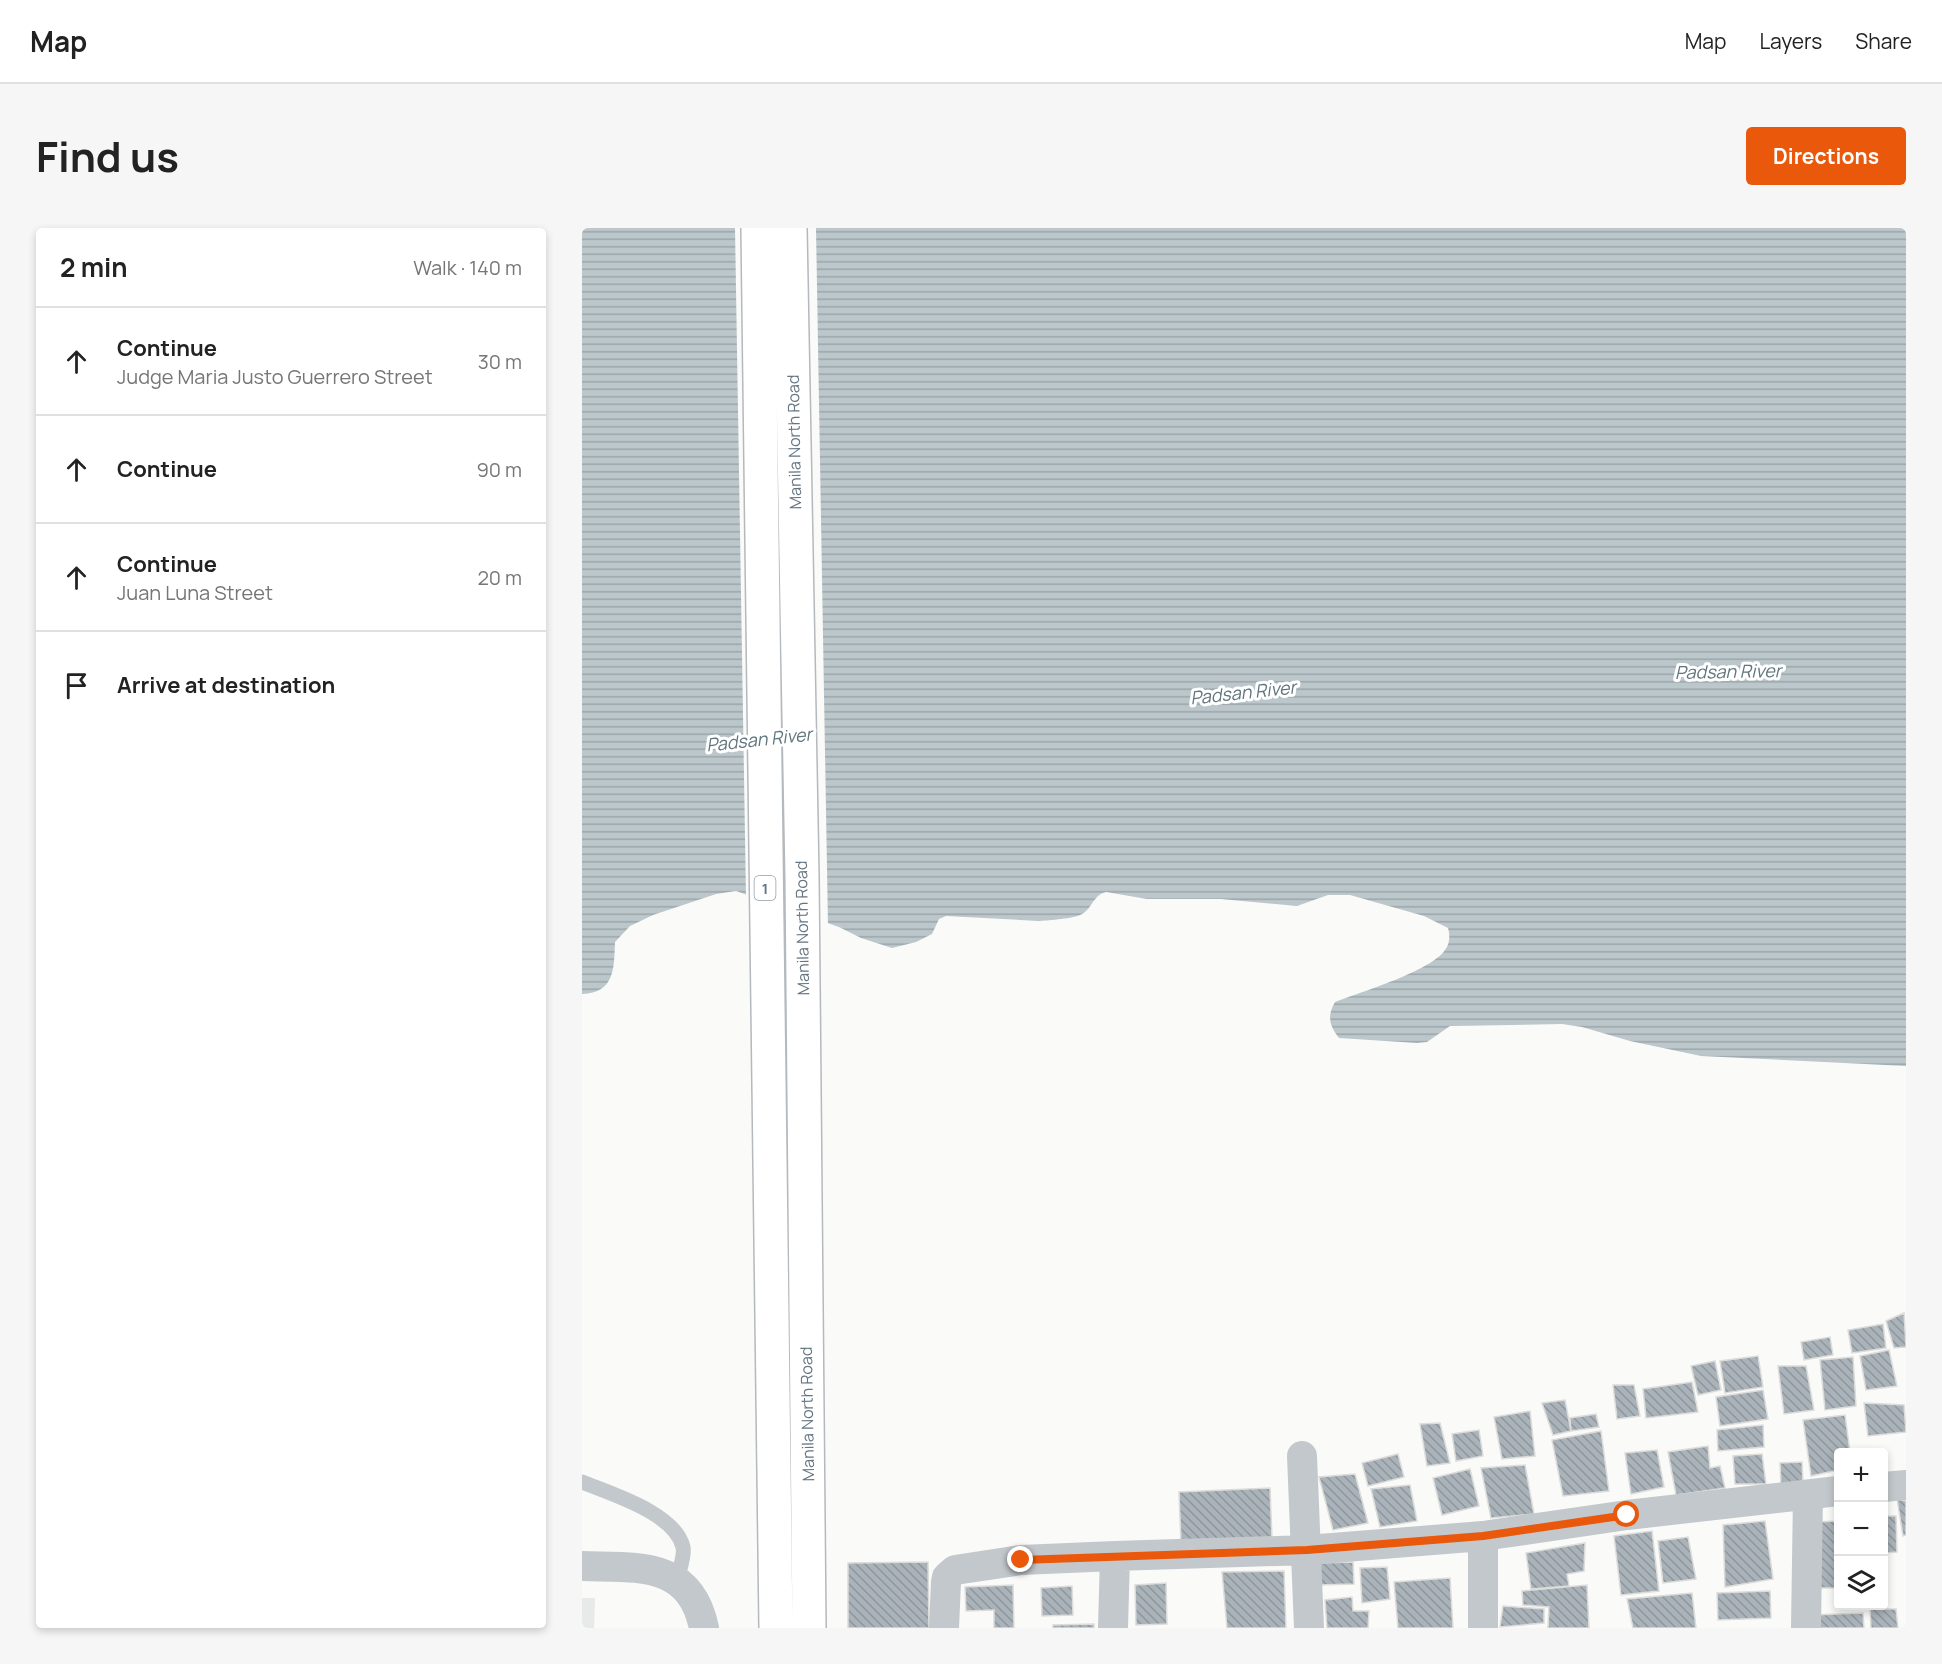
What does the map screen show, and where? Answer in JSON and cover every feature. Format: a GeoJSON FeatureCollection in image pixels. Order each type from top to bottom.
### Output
{"type":"FeatureCollection","features":[{"type":"Feature","properties":{"kind":"highway","name":"Manila North Road"},"geometry":{"type":"LineString","coordinates":[[758,228],[766,902],[792,1548],[809,1628]]}},
{"type":"Feature","properties":{"kind":"highway","name":"Manila North Road"},"geometry":{"type":"LineString","coordinates":[[776,1628],[792,1548],[802,864],[790,228]]}},
{"type":"Feature","properties":{"kind":"street"},"geometry":{"type":"LineString","coordinates":[[1302,1456],[1309,1628]]}},
{"type":"Feature","properties":{"kind":"street"},"geometry":{"type":"LineString","coordinates":[[1888,1487],[1906,1485]]}},
{"type":"Feature","properties":{"kind":"street"},"geometry":{"type":"LineString","coordinates":[[944,1628],[946,1582],[947,1577],[955,1570],[1021,1560],[1307,1550],[1483,1536],[1627,1515],[1834,1491]]}},
{"type":"Feature","properties":{"kind":"street"},"geometry":{"type":"LineString","coordinates":[[1806,1628],[1808,1494]]}},
{"type":"Feature","properties":{"kind":"street"},"geometry":{"type":"LineString","coordinates":[[1483,1536],[1483,1628]]}},
{"type":"Feature","properties":{"kind":"street"},"geometry":{"type":"LineString","coordinates":[[1113,1628],[1115,1556]]}},
{"type":"Feature","properties":{"kind":"street"},"geometry":{"type":"LineString","coordinates":[[582,1566],[635,1568],[668,1574],[687,1589],[696,1605],[704,1628]]}},
{"type":"Feature","properties":{"kind":"lane"},"geometry":{"type":"LineString","coordinates":[[582,1482],[644,1507],[676,1532],[683,1549],[677,1580]]}},
{"type":"Feature","properties":{"kind":"shaded area"},"geometry":{"type":"Polygon","coordinates":[[[582,1598],[595,1598],[594,1628],[582,1628],[582,1598]]]}},
{"type":"Feature","properties":{"kind":"water","name":"Padsan River"},"geometry":{"type":"Polygon","coordinates":[[[582,228],[1906,228],[1906,1066],[1701,1056],[1562,1024],[1450,1026],[1427,1042],[1417,1043],[1339,1038],[1330,1020],[1335,1002],[1426,966],[1445,950],[1449,939],[1448,928],[1424,916],[1350,895],[1328,895],[1297,906],[1221,899],[1147,899],[1106,892],[1098,896],[1085,912],[1067,918],[1039,921],[946,916],[939,919],[932,934],[916,942],[892,948],[736,891],[716,894],[653,915],[630,926],[615,942],[613,970],[607,984],[593,993],[582,994],[582,228]]]}},
{"type":"Feature","properties":{"kind":"pier"},"geometry":{"type":"Polygon","coordinates":[[[735,228],[816,228],[828,926],[746,898],[735,228]]]}},
{"type":"Feature","properties":{"kind":"building"},"geometry":{"type":"Polygon","coordinates":[[[1904,1313],[1906,1347],[1894,1348],[1886,1321],[1904,1313]]]}},
{"type":"Feature","properties":{"kind":"building"},"geometry":{"type":"Polygon","coordinates":[[[1883,1324],[1886,1348],[1852,1353],[1848,1330],[1883,1324]]]}},
{"type":"Feature","properties":{"kind":"building"},"geometry":{"type":"Polygon","coordinates":[[[1830,1337],[1833,1355],[1804,1360],[1801,1342],[1830,1337]]]}},
{"type":"Feature","properties":{"kind":"building"},"geometry":{"type":"Polygon","coordinates":[[[1889,1350],[1897,1386],[1866,1390],[1860,1356],[1889,1350]]]}},
{"type":"Feature","properties":{"kind":"building"},"geometry":{"type":"Polygon","coordinates":[[[1758,1356],[1763,1387],[1725,1393],[1720,1361],[1758,1356]]]}},
{"type":"Feature","properties":{"kind":"building"},"geometry":{"type":"Polygon","coordinates":[[[1853,1357],[1856,1406],[1825,1410],[1820,1360],[1853,1357]]]}},
{"type":"Feature","properties":{"kind":"building"},"geometry":{"type":"Polygon","coordinates":[[[1715,1361],[1721,1390],[1698,1395],[1691,1366],[1715,1361]]]}},
{"type":"Feature","properties":{"kind":"building"},"geometry":{"type":"Polygon","coordinates":[[[1778,1366],[1806,1366],[1814,1410],[1784,1414],[1778,1366]]]}},
{"type":"Feature","properties":{"kind":"building"},"geometry":{"type":"Polygon","coordinates":[[[1692,1382],[1698,1412],[1646,1418],[1643,1389],[1692,1382]]]}},
{"type":"Feature","properties":{"kind":"building"},"geometry":{"type":"Polygon","coordinates":[[[1613,1385],[1634,1385],[1640,1416],[1617,1419],[1613,1385]]]}},
{"type":"Feature","properties":{"kind":"building"},"geometry":{"type":"Polygon","coordinates":[[[1763,1390],[1768,1419],[1720,1426],[1716,1397],[1763,1390]]]}},
{"type":"Feature","properties":{"kind":"building"},"geometry":{"type":"Polygon","coordinates":[[[1565,1400],[1571,1431],[1553,1435],[1542,1403],[1565,1400]]]}},
{"type":"Feature","properties":{"kind":"building"},"geometry":{"type":"Polygon","coordinates":[[[1864,1403],[1904,1405],[1906,1432],[1868,1436],[1864,1403]]]}},
{"type":"Feature","properties":{"kind":"building"},"geometry":{"type":"Polygon","coordinates":[[[1530,1411],[1535,1456],[1502,1459],[1494,1417],[1530,1411]]]}},
{"type":"Feature","properties":{"kind":"building"},"geometry":{"type":"Polygon","coordinates":[[[1596,1414],[1599,1427],[1571,1431],[1570,1418],[1596,1414]]]}},
{"type":"Feature","properties":{"kind":"building"},"geometry":{"type":"Polygon","coordinates":[[[1845,1415],[1849,1448],[1834,1448],[1834,1471],[1811,1476],[1803,1420],[1845,1415]]]}},
{"type":"Feature","properties":{"kind":"building"},"geometry":{"type":"Polygon","coordinates":[[[1440,1423],[1450,1463],[1427,1466],[1420,1424],[1440,1423]]]}},
{"type":"Feature","properties":{"kind":"building"},"geometry":{"type":"Polygon","coordinates":[[[1763,1425],[1764,1447],[1718,1451],[1717,1430],[1763,1425]]]}},
{"type":"Feature","properties":{"kind":"building"},"geometry":{"type":"Polygon","coordinates":[[[1479,1430],[1483,1456],[1456,1461],[1452,1434],[1479,1430]]]}},
{"type":"Feature","properties":{"kind":"building"},"geometry":{"type":"Polygon","coordinates":[[[1601,1431],[1609,1491],[1563,1496],[1552,1440],[1601,1431]]]}},
{"type":"Feature","properties":{"kind":"building"},"geometry":{"type":"Polygon","coordinates":[[[1708,1446],[1710,1468],[1720,1466],[1725,1488],[1676,1495],[1668,1452],[1708,1446]]]}},
{"type":"Feature","properties":{"kind":"building"},"geometry":{"type":"Polygon","coordinates":[[[1657,1450],[1664,1487],[1631,1494],[1625,1453],[1657,1450]]]}},
{"type":"Feature","properties":{"kind":"building"},"geometry":{"type":"Polygon","coordinates":[[[1398,1454],[1404,1477],[1368,1486],[1362,1463],[1398,1454]]]}},
{"type":"Feature","properties":{"kind":"building"},"geometry":{"type":"Polygon","coordinates":[[[1762,1454],[1766,1484],[1735,1484],[1733,1456],[1762,1454]]]}},
{"type":"Feature","properties":{"kind":"building"},"geometry":{"type":"Polygon","coordinates":[[[1802,1462],[1803,1483],[1781,1485],[1780,1463],[1802,1462]]]}},
{"type":"Feature","properties":{"kind":"building"},"geometry":{"type":"Polygon","coordinates":[[[1525,1465],[1534,1514],[1491,1518],[1481,1468],[1525,1465]]]}},
{"type":"Feature","properties":{"kind":"building"},"geometry":{"type":"Polygon","coordinates":[[[1470,1469],[1479,1506],[1442,1515],[1433,1478],[1470,1469]]]}},
{"type":"Feature","properties":{"kind":"building"},"geometry":{"type":"Polygon","coordinates":[[[1355,1474],[1368,1523],[1333,1530],[1319,1477],[1355,1474]]]}},
{"type":"Feature","properties":{"kind":"building"},"geometry":{"type":"Polygon","coordinates":[[[1410,1485],[1417,1521],[1380,1527],[1371,1489],[1410,1485]]]}},
{"type":"Feature","properties":{"kind":"building"},"geometry":{"type":"Polygon","coordinates":[[[1270,1488],[1272,1539],[1181,1543],[1179,1492],[1270,1488]]]}},
{"type":"Feature","properties":{"kind":"building"},"geometry":{"type":"Polygon","coordinates":[[[1897,1499],[1906,1501],[1906,1535],[1903,1536],[1897,1499]]]}},
{"type":"Feature","properties":{"kind":"building"},"geometry":{"type":"Polygon","coordinates":[[[1888,1516],[1896,1516],[1897,1552],[1888,1553],[1888,1516]]]}},
{"type":"Feature","properties":{"kind":"building"},"geometry":{"type":"Polygon","coordinates":[[[1765,1521],[1773,1579],[1725,1587],[1723,1525],[1765,1521]]]}},
{"type":"Feature","properties":{"kind":"building"},"geometry":{"type":"Polygon","coordinates":[[[1834,1521],[1834,1588],[1817,1588],[1816,1522],[1834,1521]]]}},
{"type":"Feature","properties":{"kind":"building"},"geometry":{"type":"Polygon","coordinates":[[[1652,1531],[1659,1591],[1621,1595],[1614,1536],[1652,1531]]]}},
{"type":"Feature","properties":{"kind":"building"},"geometry":{"type":"Polygon","coordinates":[[[1688,1537],[1696,1579],[1663,1583],[1658,1541],[1688,1537]]]}},
{"type":"Feature","properties":{"kind":"building"},"geometry":{"type":"Polygon","coordinates":[[[1585,1543],[1584,1571],[1567,1574],[1569,1586],[1531,1589],[1526,1553],[1585,1543]]]}},
{"type":"Feature","properties":{"kind":"building"},"geometry":{"type":"Polygon","coordinates":[[[928,1562],[929,1628],[848,1628],[848,1563],[928,1562]]]}},
{"type":"Feature","properties":{"kind":"building"},"geometry":{"type":"Polygon","coordinates":[[[1353,1562],[1354,1584],[1319,1585],[1319,1563],[1353,1562]]]}},
{"type":"Feature","properties":{"kind":"building"},"geometry":{"type":"Polygon","coordinates":[[[1387,1567],[1390,1599],[1362,1603],[1360,1568],[1387,1567]]]}},
{"type":"Feature","properties":{"kind":"building"},"geometry":{"type":"Polygon","coordinates":[[[1284,1571],[1286,1628],[1227,1628],[1222,1572],[1284,1571]]]}},
{"type":"Feature","properties":{"kind":"building"},"geometry":{"type":"Polygon","coordinates":[[[1450,1578],[1453,1628],[1398,1628],[1394,1582],[1450,1578]]]}},
{"type":"Feature","properties":{"kind":"building"},"geometry":{"type":"Polygon","coordinates":[[[1166,1583],[1167,1624],[1136,1625],[1135,1585],[1166,1583]]]}},
{"type":"Feature","properties":{"kind":"building"},"geometry":{"type":"Polygon","coordinates":[[[1013,1585],[1014,1628],[994,1628],[994,1610],[966,1611],[965,1587],[1013,1585]]]}},
{"type":"Feature","properties":{"kind":"building"},"geometry":{"type":"Polygon","coordinates":[[[1587,1585],[1589,1628],[1548,1628],[1549,1607],[1523,1605],[1522,1591],[1587,1585]]]}},
{"type":"Feature","properties":{"kind":"building"},"geometry":{"type":"Polygon","coordinates":[[[1072,1586],[1073,1615],[1042,1616],[1041,1588],[1072,1586]]]}},
{"type":"Feature","properties":{"kind":"building"},"geometry":{"type":"Polygon","coordinates":[[[1770,1591],[1771,1618],[1718,1620],[1717,1593],[1770,1591]]]}},
{"type":"Feature","properties":{"kind":"building"},"geometry":{"type":"Polygon","coordinates":[[[1692,1593],[1696,1628],[1633,1628],[1627,1599],[1692,1593]]]}},
{"type":"Feature","properties":{"kind":"building"},"geometry":{"type":"Polygon","coordinates":[[[1352,1597],[1353,1611],[1369,1611],[1368,1628],[1327,1628],[1325,1600],[1352,1597]]]}},
{"type":"Feature","properties":{"kind":"building"},"geometry":{"type":"Polygon","coordinates":[[[1503,1606],[1544,1609],[1544,1623],[1500,1627],[1503,1606]]]}},
{"type":"Feature","properties":{"kind":"building"},"geometry":{"type":"Polygon","coordinates":[[[1896,1609],[1898,1628],[1871,1628],[1870,1610],[1896,1609]]]}},
{"type":"Feature","properties":{"kind":"building"},"geometry":{"type":"Polygon","coordinates":[[[1863,1613],[1864,1628],[1812,1628],[1812,1615],[1863,1613]]]}},
{"type":"Feature","properties":{"kind":"building"},"geometry":{"type":"Polygon","coordinates":[[[1094,1624],[1094,1628],[1053,1628],[1053,1625],[1094,1624]]]}},
{"type":"Feature","properties":{"kind":"route"},"geometry":{"type":"LineString","coordinates":[[1021,1560],[1307,1550],[1483,1536],[1627,1515]]}}]}
